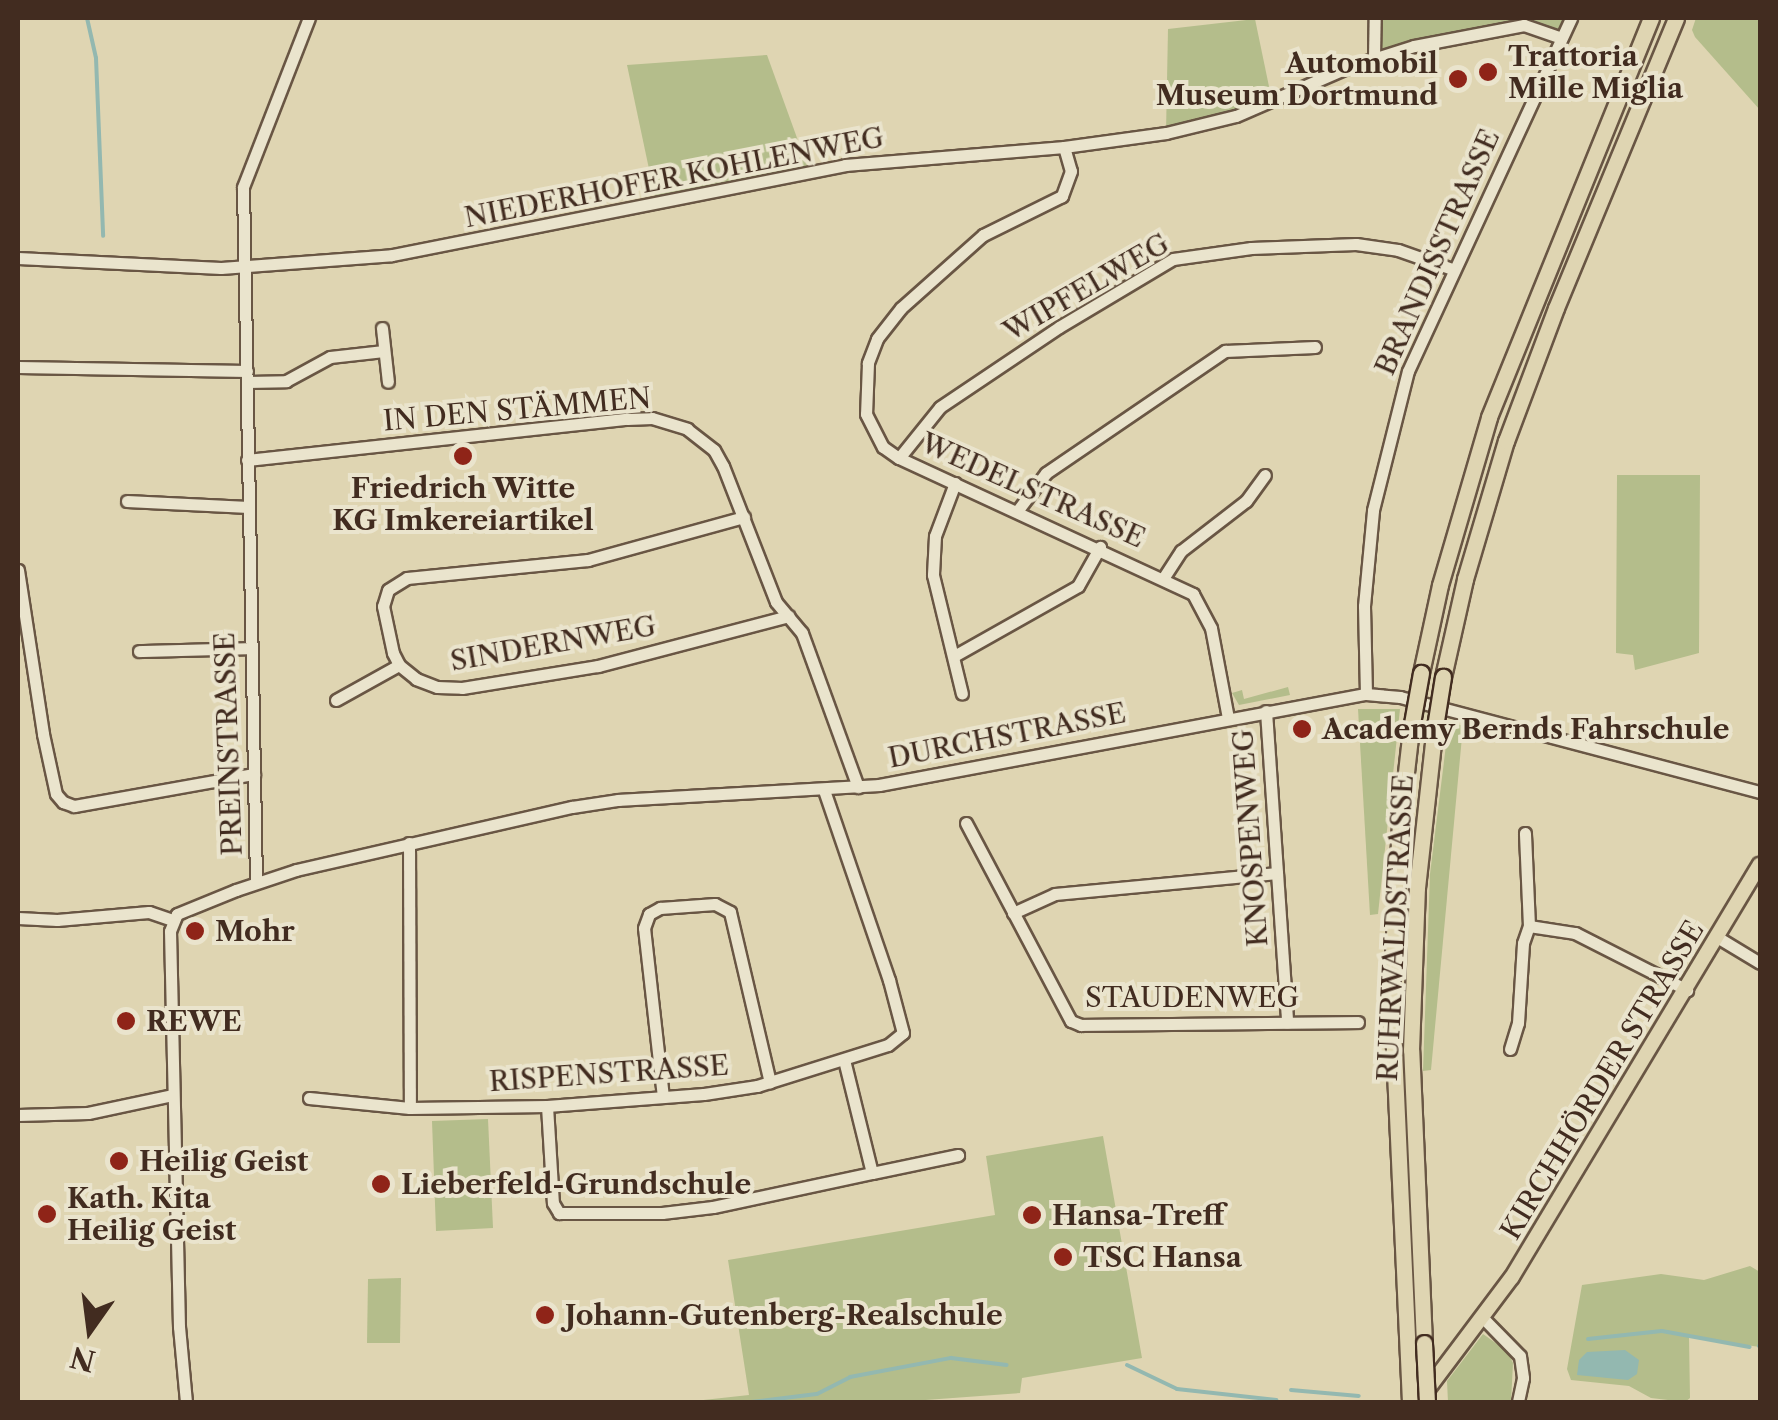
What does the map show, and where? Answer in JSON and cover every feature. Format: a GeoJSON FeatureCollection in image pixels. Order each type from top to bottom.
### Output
{"type":"FeatureCollection","features":[{"type":"Feature","properties":{"kind":"highway","name":"RUHRWALDSTRASSE"},"geometry":{"type":"LineString","coordinates":[[1414,1402],[1407,1366],[1391,990],[1398,844],[1411,729],[1440,585],[1490,417],[1651,18]]}},
{"type":"Feature","properties":{"kind":"highway","name":"RUHRWALDSTRASSE"},"geometry":{"type":"LineString","coordinates":[[1427,1402],[1411,1050],[1417,888],[1443,677],[1465,579],[1506,442],[1556,308],[1676,18]]}},
{"type":"Feature","properties":{"kind":"main road","name":"KIRCHHÖRDER STRASSE"},"geometry":{"type":"LineString","coordinates":[[1414,1402],[1482,1318],[1575,1176],[1760,865]]}},
{"type":"Feature","properties":{"kind":"street","name":"PREINSTRASSE"},"geometry":{"type":"LineString","coordinates":[[172,920],[185,910],[256,882],[244,268],[246,177],[309,18]]}},
{"type":"Feature","properties":{"kind":"street"},"geometry":{"type":"LineString","coordinates":[[1374,18],[1374,57]]}},
{"type":"Feature","properties":{"kind":"street","name":"BRANDISSTRASSE"},"geometry":{"type":"LineString","coordinates":[[1366,694],[1368,554],[1382,463],[1408,371],[1570,18]]}},
{"type":"Feature","properties":{"kind":"street","name":"NIEDERHOFER KOHLENWEG"},"geometry":{"type":"LineString","coordinates":[[18,258],[244,268],[392,255],[844,165],[1064,147],[1166,133],[1236,116],[1374,57],[1524,25],[1561,38]]}},
{"type":"Feature","properties":{"kind":"street","name":"WEDELSTRASSE"},"geometry":{"type":"LineString","coordinates":[[1064,147],[1071,171],[1062,196],[983,236],[900,308],[877,339],[868,363],[866,414],[883,447],[899,458],[1164,576],[1194,594],[1207,613],[1228,718]]}},
{"type":"Feature","properties":{"kind":"street","name":"WIPFELWEG"},"geometry":{"type":"LineString","coordinates":[[899,458],[940,408],[1059,327],[1173,259],[1232,250],[1356,244],[1398,250],[1452,268]]}},
{"type":"Feature","properties":{"kind":"street"},"geometry":{"type":"LineString","coordinates":[[382,328],[388,382]]}},
{"type":"Feature","properties":{"kind":"street"},"geometry":{"type":"LineString","coordinates":[[1018,510],[1046,473],[1225,350],[1315,347]]}},
{"type":"Feature","properties":{"kind":"street"},"geometry":{"type":"LineString","coordinates":[[18,366],[286,382],[330,357],[384,351]]}},
{"type":"Feature","properties":{"kind":"street","name":"IN DEN STÄMMEN"},"geometry":{"type":"LineString","coordinates":[[248,460],[652,418],[687,429],[714,450],[776,602],[802,633],[858,787]]}},
{"type":"Feature","properties":{"kind":"street"},"geometry":{"type":"LineString","coordinates":[[1164,576],[1181,551],[1258,490],[1265,475]]}},
{"type":"Feature","properties":{"kind":"street"},"geometry":{"type":"LineString","coordinates":[[955,483],[933,555],[933,575],[962,694]]}},
{"type":"Feature","properties":{"kind":"street"},"geometry":{"type":"LineString","coordinates":[[127,501],[248,506]]}},
{"type":"Feature","properties":{"kind":"street"},"geometry":{"type":"LineString","coordinates":[[336,700],[399,665],[383,606],[388,590],[407,578],[588,560],[744,517]]}},
{"type":"Feature","properties":{"kind":"street"},"geometry":{"type":"LineString","coordinates":[[954,656],[1078,586],[1100,548]]}},
{"type":"Feature","properties":{"kind":"street"},"geometry":{"type":"LineString","coordinates":[[18,570],[43,734],[56,794],[63,802],[74,806],[254,774]]}},
{"type":"Feature","properties":{"kind":"street","name":"SINDERNWEG"},"geometry":{"type":"LineString","coordinates":[[399,665],[416,679],[437,687],[462,688],[598,666],[789,616]]}},
{"type":"Feature","properties":{"kind":"street"},"geometry":{"type":"LineString","coordinates":[[139,651],[250,648]]}},
{"type":"Feature","properties":{"kind":"street","name":"DURCHSTRASSE"},"geometry":{"type":"LineString","coordinates":[[256,882],[409,843],[618,800],[858,787],[1366,694],[1400,697],[1760,792]]}},
{"type":"Feature","properties":{"kind":"street","name":"KNOSPENWEG"},"geometry":{"type":"LineString","coordinates":[[1266,711],[1287,1022]]}},
{"type":"Feature","properties":{"kind":"street","name":"RISPENSTRASSE"},"geometry":{"type":"LineString","coordinates":[[309,1098],[410,1108],[547,1106],[720,1092],[770,1082],[888,1045],[903,1033],[874,928],[824,790]]}},
{"type":"Feature","properties":{"kind":"street","name":"STAUDENWEG"},"geometry":{"type":"LineString","coordinates":[[966,823],[1071,1021],[1358,1022]]}},
{"type":"Feature","properties":{"kind":"street"},"geometry":{"type":"LineString","coordinates":[[1510,1049],[1518,1023],[1523,943],[1530,926],[1525,833]]}},
{"type":"Feature","properties":{"kind":"street"},"geometry":{"type":"LineString","coordinates":[[409,843],[410,1108]]}},
{"type":"Feature","properties":{"kind":"street"},"geometry":{"type":"LineString","coordinates":[[1013,913],[1055,894],[1278,874]]}},
{"type":"Feature","properties":{"kind":"street"},"geometry":{"type":"LineString","coordinates":[[663,1097],[644,928],[648,914],[660,908],[715,904],[730,912],[770,1082]]}},
{"type":"Feature","properties":{"kind":"street"},"geometry":{"type":"LineString","coordinates":[[18,918],[56,920],[149,912],[172,920],[178,1327],[186,1402]]}},
{"type":"Feature","properties":{"kind":"street"},"geometry":{"type":"LineString","coordinates":[[1530,926],[1575,933],[1687,990]]}},
{"type":"Feature","properties":{"kind":"street"},"geometry":{"type":"LineString","coordinates":[[1718,937],[1760,963]]}},
{"type":"Feature","properties":{"kind":"street"},"geometry":{"type":"LineString","coordinates":[[844,1060],[872,1174]]}},
{"type":"Feature","properties":{"kind":"street"},"geometry":{"type":"LineString","coordinates":[[18,1115],[88,1113],[173,1095]]}},
{"type":"Feature","properties":{"kind":"street"},"geometry":{"type":"LineString","coordinates":[[547,1106],[552,1203],[566,1216],[712,1208],[958,1155]]}},
{"type":"Feature","properties":{"kind":"street"},"geometry":{"type":"LineString","coordinates":[[1482,1318],[1520,1356],[1523,1378],[1518,1402]]}},
{"type":"Feature","properties":{"kind":"green space"},"geometry":{"type":"Polygon","coordinates":[[[1375,18],[1571,18],[1561,38],[1535,26],[1374,57],[1375,18]]]}},
{"type":"Feature","properties":{"kind":"green space"},"geometry":{"type":"Polygon","coordinates":[[[1696,18],[1760,18],[1760,110],[1695,37],[1692,30],[1696,18]]]}},
{"type":"Feature","properties":{"kind":"green space"},"geometry":{"type":"Polygon","coordinates":[[[1255,19],[1272,101],[1166,133],[1168,29],[1255,19]]]}},
{"type":"Feature","properties":{"kind":"green space"},"geometry":{"type":"Polygon","coordinates":[[[767,55],[809,171],[656,202],[627,65],[767,55]]]}},
{"type":"Feature","properties":{"kind":"green space"},"geometry":{"type":"Polygon","coordinates":[[[1617,475],[1700,475],[1699,653],[1635,670],[1633,655],[1616,653],[1617,475]]]}},
{"type":"Feature","properties":{"kind":"green space"},"geometry":{"type":"Polygon","coordinates":[[[1288,687],[1290,695],[1239,705],[1232,693],[1242,690],[1244,699],[1288,687]]]}},
{"type":"Feature","properties":{"kind":"green space"},"geometry":{"type":"Polygon","coordinates":[[[1358,709],[1400,709],[1378,914],[1370,915],[1358,709]]]}},
{"type":"Feature","properties":{"kind":"green space"},"geometry":{"type":"Polygon","coordinates":[[[1449,721],[1463,726],[1431,1070],[1423,1071],[1430,874],[1449,721]]]}},
{"type":"Feature","properties":{"kind":"green space"},"geometry":{"type":"Polygon","coordinates":[[[488,1119],[493,1228],[436,1231],[432,1121],[488,1119]]]}},
{"type":"Feature","properties":{"kind":"green space"},"geometry":{"type":"Polygon","coordinates":[[[1103,1136],[1142,1358],[1022,1378],[1020,1393],[898,1402],[685,1402],[749,1395],[728,1260],[995,1215],[986,1156],[1103,1136]]]}},
{"type":"Feature","properties":{"kind":"green space"},"geometry":{"type":"Polygon","coordinates":[[[1750,1266],[1760,1272],[1760,1347],[1689,1337],[1690,1398],[1685,1402],[1651,1398],[1629,1386],[1571,1380],[1567,1369],[1582,1285],[1661,1274],[1704,1280],[1750,1266]]]}},
{"type":"Feature","properties":{"kind":"green space"},"geometry":{"type":"Polygon","coordinates":[[[401,1278],[400,1343],[367,1343],[368,1279],[401,1278]]]}},
{"type":"Feature","properties":{"kind":"green space"},"geometry":{"type":"Polygon","coordinates":[[[1483,1334],[1507,1351],[1513,1363],[1511,1402],[1448,1402],[1447,1381],[1483,1334]]]}},
{"type":"Feature","properties":{"kind":"water"},"geometry":{"type":"Polygon","coordinates":[[[1625,1350],[1639,1360],[1637,1374],[1628,1380],[1577,1375],[1579,1360],[1587,1352],[1625,1350]]]}},
{"type":"Feature","properties":{"kind":"waterway"},"geometry":{"type":"LineString","coordinates":[[87,18],[96,58],[103,236]]}},
{"type":"Feature","properties":{"kind":"waterway"},"geometry":{"type":"LineString","coordinates":[[1588,1339],[1662,1331],[1750,1347]]}},
{"type":"Feature","properties":{"kind":"waterway"},"geometry":{"type":"LineString","coordinates":[[751,1402],[817,1394],[850,1377],[951,1358],[1007,1365]]}},
{"type":"Feature","properties":{"kind":"waterway"},"geometry":{"type":"LineString","coordinates":[[1127,1365],[1177,1389],[1276,1400]]}},
{"type":"Feature","properties":{"kind":"waterway"},"geometry":{"type":"LineString","coordinates":[[1291,1390],[1359,1396]]}},
{"type":"Feature","properties":{"kind":"place","name":"Trattoria Mille Miglia"},"geometry":{"type":"Point","coordinates":[1488,72]}},
{"type":"Feature","properties":{"kind":"place","name":"Automobil Museum Dortmund"},"geometry":{"type":"Point","coordinates":[1458,79]}},
{"type":"Feature","properties":{"kind":"place","name":"Friedrich Witte KG Imkereiartikel"},"geometry":{"type":"Point","coordinates":[463,456]}},
{"type":"Feature","properties":{"kind":"place","name":"Academy Bernds Fahrschule"},"geometry":{"type":"Point","coordinates":[1302,729]}},
{"type":"Feature","properties":{"kind":"place","name":"Mohr"},"geometry":{"type":"Point","coordinates":[195,931]}},
{"type":"Feature","properties":{"kind":"place","name":"REWE"},"geometry":{"type":"Point","coordinates":[126,1021]}},
{"type":"Feature","properties":{"kind":"place","name":"Heilig Geist"},"geometry":{"type":"Point","coordinates":[119,1161]}},
{"type":"Feature","properties":{"kind":"place","name":"Lieberfeld-Grundschule"},"geometry":{"type":"Point","coordinates":[381,1184]}},
{"type":"Feature","properties":{"kind":"place","name":"Kath. Kita Heilig Geist"},"geometry":{"type":"Point","coordinates":[47,1214]}},
{"type":"Feature","properties":{"kind":"place","name":"Hansa-Treff"},"geometry":{"type":"Point","coordinates":[1032,1215]}},
{"type":"Feature","properties":{"kind":"place","name":"TSC Hansa"},"geometry":{"type":"Point","coordinates":[1063,1257]}},
{"type":"Feature","properties":{"kind":"place","name":"Johann-Gutenberg-Realschule"},"geometry":{"type":"Point","coordinates":[545,1315]}}]}
